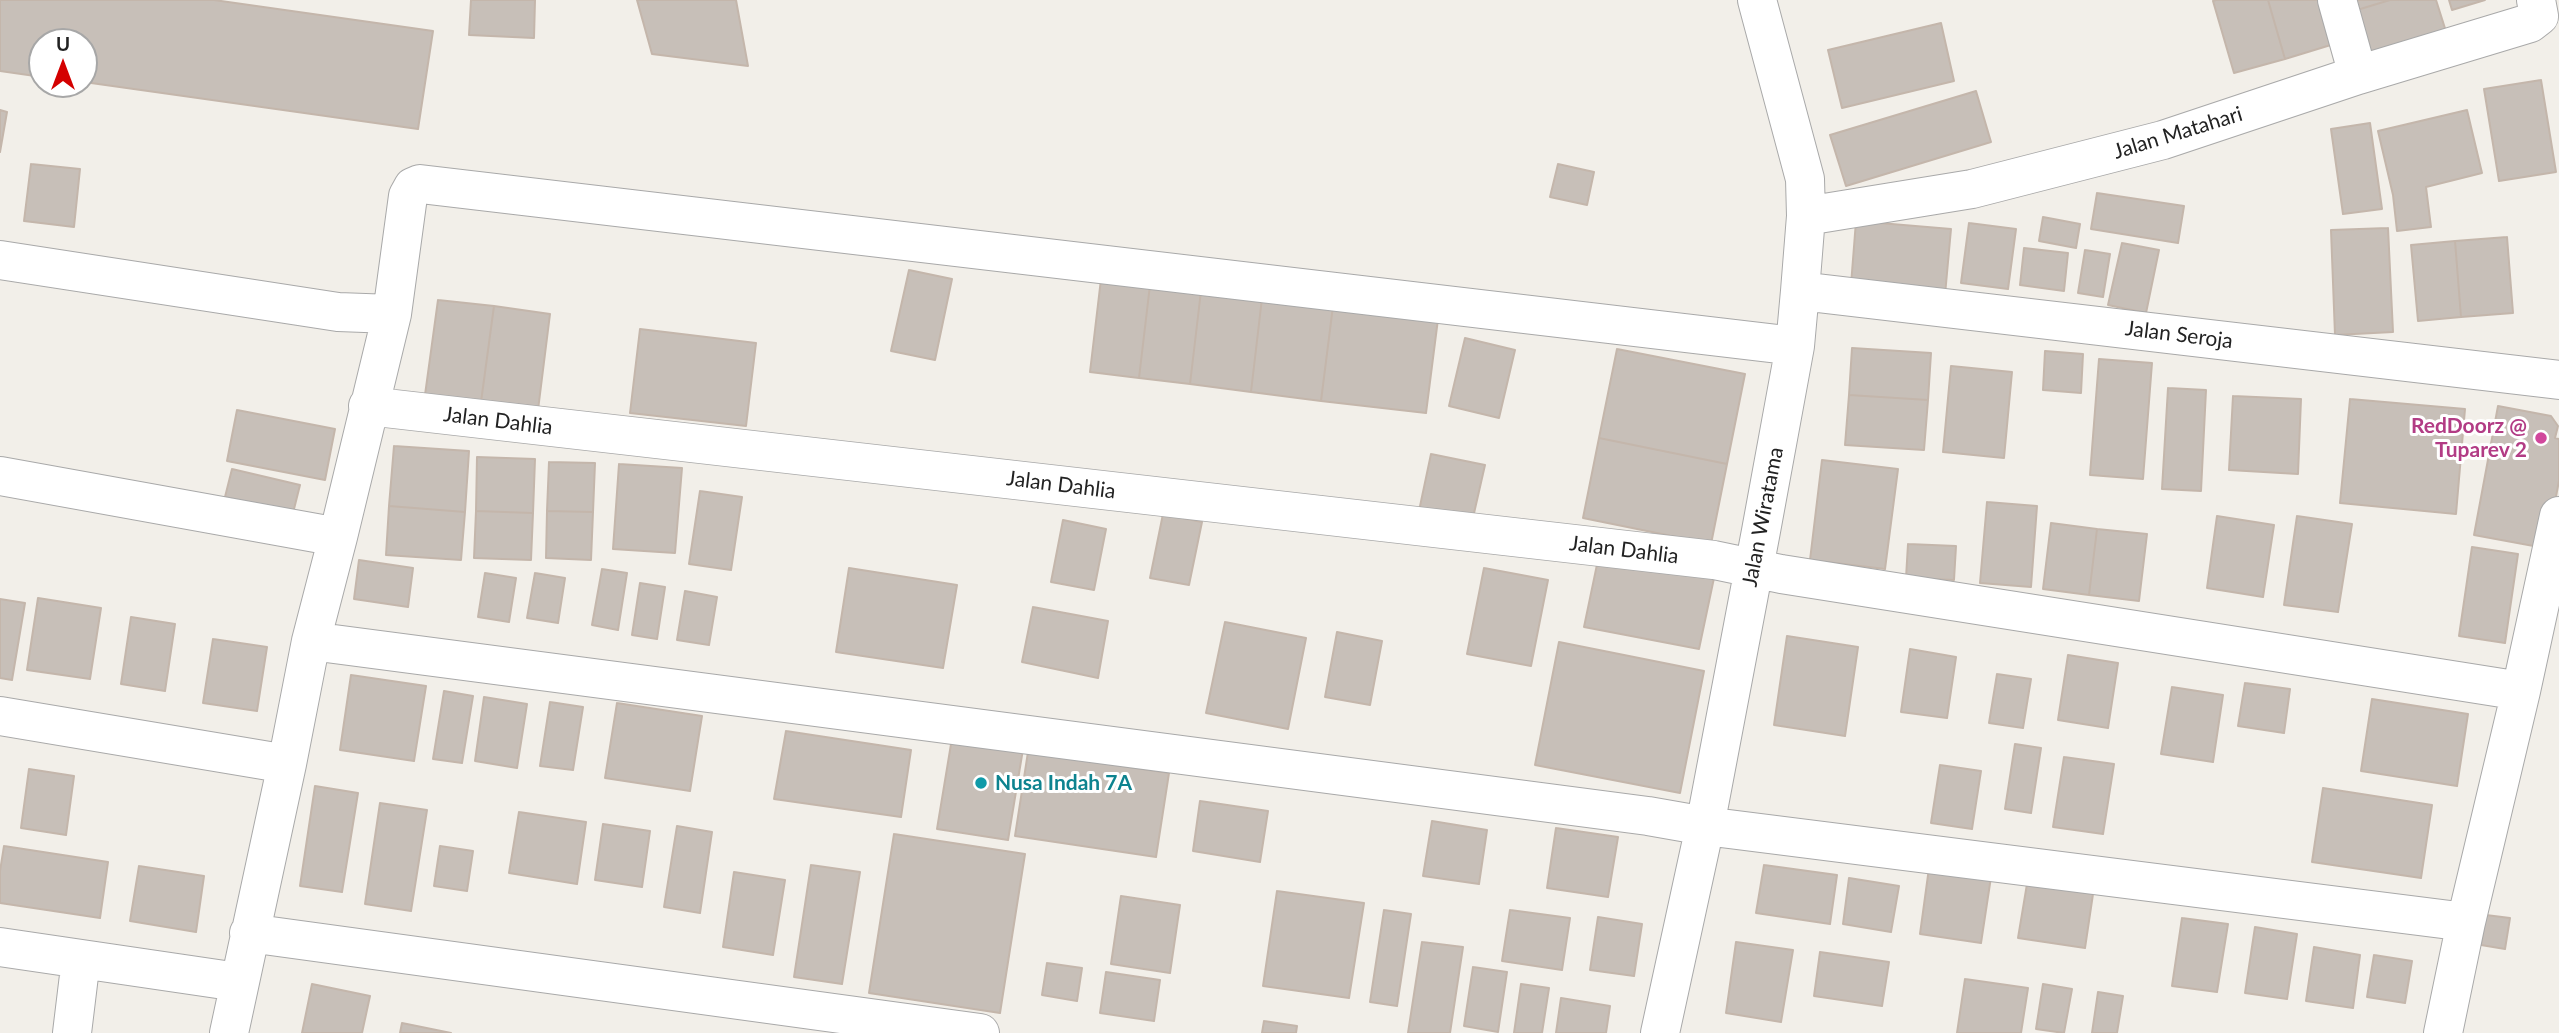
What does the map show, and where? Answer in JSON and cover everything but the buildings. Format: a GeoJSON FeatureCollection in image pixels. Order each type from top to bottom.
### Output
{"type":"FeatureCollection","features":[{"type":"Feature","properties":{"kind":"street","name":"Jalan Wiratama"},"geometry":{"type":"LineString","coordinates":[[1660,1033],[1705,826],[1795,346],[1807,216],[1805,179],[1757,0]]}},
{"type":"Feature","properties":{"kind":"street"},"geometry":{"type":"LineString","coordinates":[[2337,0],[2358,75]]}},
{"type":"Feature","properties":{"kind":"street","name":"Jalan Matahari"},"geometry":{"type":"LineString","coordinates":[[1807,216],[1985,186],[2163,140],[2358,75],[2530,23],[2538,8]]}},
{"type":"Feature","properties":{"kind":"street"},"geometry":{"type":"LineString","coordinates":[[229,1033],[311,641],[392,314],[408,197],[414,187],[420,184],[1795,346]]}},
{"type":"Feature","properties":{"kind":"street"},"geometry":{"type":"LineString","coordinates":[[0,260],[338,312],[392,314]]}},
{"type":"Feature","properties":{"kind":"street","name":"Jalan Seroja"},"geometry":{"type":"LineString","coordinates":[[1800,291],[2559,380]]}},
{"type":"Feature","properties":{"kind":"street","name":"Jalan Dahlia"},"geometry":{"type":"LineString","coordinates":[[368,406],[1714,560],[1782,574],[2521,691]]}},
{"type":"Feature","properties":{"kind":"street"},"geometry":{"type":"LineString","coordinates":[[0,475],[338,537]]}},
{"type":"Feature","properties":{"kind":"street"},"geometry":{"type":"LineString","coordinates":[[2443,1033],[2559,516]]}},
{"type":"Feature","properties":{"kind":"street"},"geometry":{"type":"LineString","coordinates":[[311,641],[1634,814],[1705,826],[2466,922]]}},
{"type":"Feature","properties":{"kind":"street"},"geometry":{"type":"LineString","coordinates":[[0,716],[287,764]]}},
{"type":"Feature","properties":{"kind":"street"},"geometry":{"type":"LineString","coordinates":[[249,933],[980,1033]]}},
{"type":"Feature","properties":{"kind":"street"},"geometry":{"type":"LineString","coordinates":[[0,947],[238,982]]}},
{"type":"Feature","properties":{"kind":"street"},"geometry":{"type":"LineString","coordinates":[[72,1033],[81,959]]}},
{"type":"Feature","properties":{"kind":"place","name":"RedDoorz @ Tuparev 2"},"geometry":{"type":"Point","coordinates":[2541,438]}},
{"type":"Feature","properties":{"kind":"place","name":"Nusa Indah 7A"},"geometry":{"type":"Point","coordinates":[981,783]}}]}
